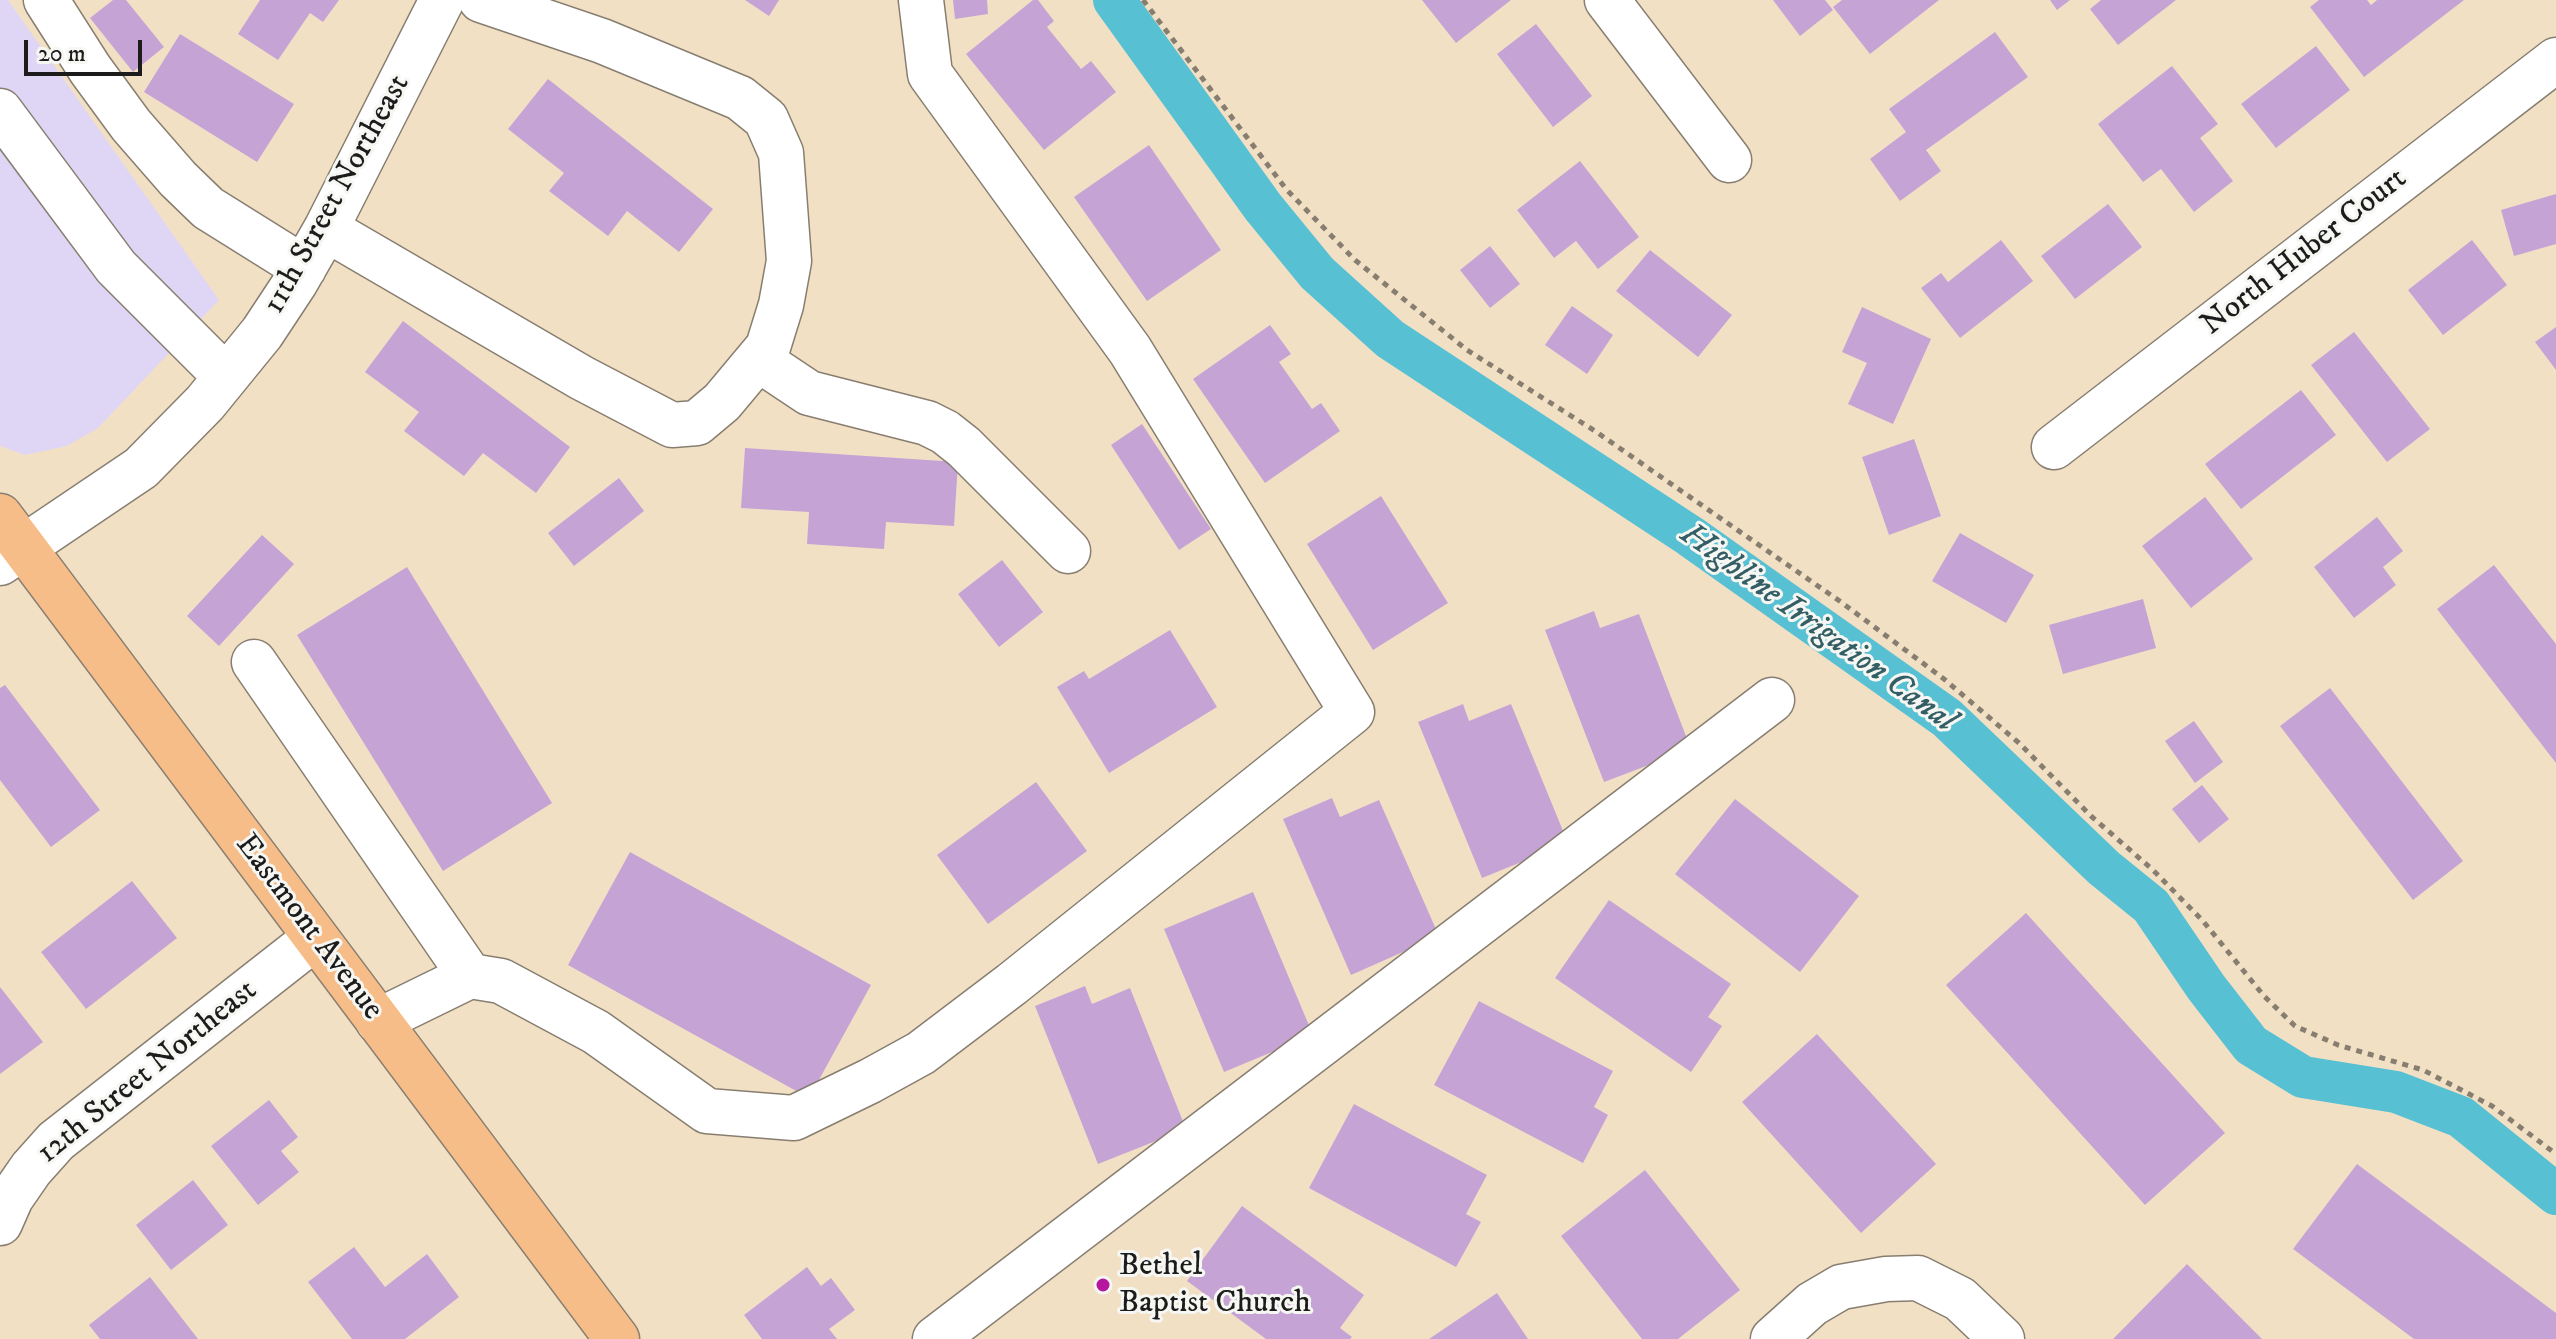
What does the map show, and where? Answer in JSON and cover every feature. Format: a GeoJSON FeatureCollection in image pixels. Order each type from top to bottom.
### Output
{"type":"FeatureCollection","features":[{"type":"Feature","properties":{"kind":"main road","name":"Eastmont Avenue"},"geometry":{"type":"LineString","coordinates":[[8,541],[315,938],[617,1339]]}},
{"type":"Feature","properties":{"kind":"street"},"geometry":{"type":"LineString","coordinates":[[46,0],[106,92],[178,179],[208,208],[304,268]]}},
{"type":"Feature","properties":{"kind":"street","name":"11th Street Northeast"},"geometry":{"type":"LineString","coordinates":[[8,541],[141,468],[205,403],[262,333],[326,229],[442,0]]}},
{"type":"Feature","properties":{"kind":"street"},"geometry":{"type":"LineString","coordinates":[[326,229],[582,378],[672,425],[697,423],[722,402],[768,347],[781,305],[789,261],[781,153],[766,119],[740,98],[726,92],[602,41],[481,0]]}},
{"type":"Feature","properties":{"kind":"street"},"geometry":{"type":"LineString","coordinates":[[378,1021],[470,976],[501,981],[596,1032],[707,1111],[794,1118],[921,1053],[1352,712],[1130,350],[930,74],[921,0]]}},
{"type":"Feature","properties":{"kind":"street"},"geometry":{"type":"LineString","coordinates":[[1607,0],[1729,160]]}},
{"type":"Feature","properties":{"kind":"street","name":"North Huber Court"},"geometry":{"type":"LineString","coordinates":[[2054,447],[2556,60]]}},
{"type":"Feature","properties":{"kind":"street"},"geometry":{"type":"LineString","coordinates":[[0,111],[116,267],[226,377]]}},
{"type":"Feature","properties":{"kind":"street"},"geometry":{"type":"LineString","coordinates":[[758,359],[809,393],[900,415],[945,432],[964,447],[1068,551]]}},
{"type":"Feature","properties":{"kind":"street"},"geometry":{"type":"LineString","coordinates":[[254,662],[470,976]]}},
{"type":"Feature","properties":{"kind":"street"},"geometry":{"type":"LineString","coordinates":[[935,1339],[1772,700]]}},
{"type":"Feature","properties":{"kind":"street","name":"12th Street Northeast"},"geometry":{"type":"LineString","coordinates":[[0,1223],[11,1198],[56,1141],[315,938]]}},
{"type":"Feature","properties":{"kind":"street"},"geometry":{"type":"LineString","coordinates":[[1773,1339],[1812,1304],[1841,1287],[1886,1279],[1918,1278],[1960,1299],[2002,1339]]}},
{"type":"Feature","properties":{"kind":"path"},"geometry":{"type":"LineString","coordinates":[[1143,0],[1286,189],[1355,260],[1467,350],[1595,431],[1841,602],[1944,679],[2019,743],[2091,816],[2153,870],[2203,921],[2264,996],[2295,1026],[2338,1045],[2423,1070],[2492,1106],[2556,1154]]}},
{"type":"Feature","properties":{"kind":"shaded area"},"geometry":{"type":"Polygon","coordinates":[[[0,0],[8,0],[219,300],[98,428],[67,446],[25,455],[0,446],[0,0]]]}},
{"type":"Feature","properties":{"kind":"building"},"geometry":{"type":"Polygon","coordinates":[[[113,0],[126,0],[164,47],[133,72],[90,18],[113,0]]]}},
{"type":"Feature","properties":{"kind":"building"},"geometry":{"type":"Polygon","coordinates":[[[260,0],[339,0],[323,22],[310,13],[278,60],[238,34],[260,0]]]}},
{"type":"Feature","properties":{"kind":"building"},"geometry":{"type":"Polygon","coordinates":[[[745,0],[779,0],[769,16],[745,0]]]}},
{"type":"Feature","properties":{"kind":"building"},"geometry":{"type":"Polygon","coordinates":[[[953,0],[987,0],[988,14],[955,19],[953,0]]]}},
{"type":"Feature","properties":{"kind":"building"},"geometry":{"type":"Polygon","coordinates":[[[1033,0],[1038,0],[1054,21],[1047,27],[1081,69],[1091,61],[1116,92],[1044,150],[966,54],[1033,0]]]}},
{"type":"Feature","properties":{"kind":"building"},"geometry":{"type":"Polygon","coordinates":[[[1422,0],[1511,0],[1456,43],[1422,0]]]}},
{"type":"Feature","properties":{"kind":"building"},"geometry":{"type":"Polygon","coordinates":[[[1773,0],[1825,0],[1833,10],[1800,36],[1773,0]]]}},
{"type":"Feature","properties":{"kind":"building"},"geometry":{"type":"Polygon","coordinates":[[[1842,0],[1939,0],[1870,54],[1833,7],[1842,0]]]}},
{"type":"Feature","properties":{"kind":"building"},"geometry":{"type":"Polygon","coordinates":[[[2050,0],[2070,0],[2057,10],[2050,0]]]}},
{"type":"Feature","properties":{"kind":"building"},"geometry":{"type":"Polygon","coordinates":[[[2101,0],[2176,0],[2118,45],[2090,9],[2101,0]]]}},
{"type":"Feature","properties":{"kind":"building"},"geometry":{"type":"Polygon","coordinates":[[[2319,0],[2367,0],[2371,5],[2377,0],[2464,0],[2364,77],[2310,7],[2319,0]]]}},
{"type":"Feature","properties":{"kind":"building"},"geometry":{"type":"Polygon","coordinates":[[[1536,24],[1592,96],[1553,127],[1497,54],[1536,24]]]}},
{"type":"Feature","properties":{"kind":"building"},"geometry":{"type":"Polygon","coordinates":[[[1995,32],[2028,77],[1926,150],[1941,171],[1900,201],[1870,159],[1906,132],[1889,109],[1995,32]]]}},
{"type":"Feature","properties":{"kind":"building"},"geometry":{"type":"Polygon","coordinates":[[[180,34],[294,104],[257,162],[144,92],[180,34]]]}},
{"type":"Feature","properties":{"kind":"building"},"geometry":{"type":"Polygon","coordinates":[[[2316,46],[2350,90],[2276,148],[2241,104],[2316,46]]]}},
{"type":"Feature","properties":{"kind":"building"},"geometry":{"type":"Polygon","coordinates":[[[2172,66],[2218,124],[2200,138],[2233,181],[2194,212],[2161,169],[2143,182],[2098,124],[2172,66]]]}},
{"type":"Feature","properties":{"kind":"building"},"geometry":{"type":"Polygon","coordinates":[[[548,79],[713,209],[679,252],[627,211],[608,236],[549,191],[564,173],[508,129],[548,79]]]}},
{"type":"Feature","properties":{"kind":"building"},"geometry":{"type":"Polygon","coordinates":[[[1149,145],[1221,250],[1147,301],[1074,197],[1149,145]]]}},
{"type":"Feature","properties":{"kind":"building"},"geometry":{"type":"Polygon","coordinates":[[[1580,161],[1639,237],[1598,269],[1576,241],[1554,258],[1517,210],[1580,161]]]}},
{"type":"Feature","properties":{"kind":"building"},"geometry":{"type":"Polygon","coordinates":[[[2556,194],[2556,244],[2514,256],[2501,210],[2556,194]]]}},
{"type":"Feature","properties":{"kind":"building"},"geometry":{"type":"Polygon","coordinates":[[[2108,204],[2142,247],[2075,299],[2041,256],[2108,204]]]}},
{"type":"Feature","properties":{"kind":"building"},"geometry":{"type":"Polygon","coordinates":[[[2001,240],[2033,281],[1960,338],[1921,288],[1941,273],[1948,282],[2001,240]]]}},
{"type":"Feature","properties":{"kind":"building"},"geometry":{"type":"Polygon","coordinates":[[[2472,240],[2507,285],[2443,335],[2408,290],[2472,240]]]}},
{"type":"Feature","properties":{"kind":"building"},"geometry":{"type":"Polygon","coordinates":[[[1490,246],[1520,284],[1490,308],[1460,270],[1490,246]]]}},
{"type":"Feature","properties":{"kind":"building"},"geometry":{"type":"Polygon","coordinates":[[[1650,250],[1732,315],[1698,357],[1616,291],[1650,250]]]}},
{"type":"Feature","properties":{"kind":"building"},"geometry":{"type":"Polygon","coordinates":[[[1572,306],[1613,335],[1587,374],[1545,345],[1572,306]]]}},
{"type":"Feature","properties":{"kind":"building"},"geometry":{"type":"Polygon","coordinates":[[[1862,307],[1931,339],[1893,424],[1848,404],[1867,363],[1842,352],[1862,307]]]}},
{"type":"Feature","properties":{"kind":"building"},"geometry":{"type":"Polygon","coordinates":[[[403,321],[570,447],[536,493],[483,453],[464,476],[404,431],[419,412],[365,372],[403,321]]]}},
{"type":"Feature","properties":{"kind":"building"},"geometry":{"type":"Polygon","coordinates":[[[1270,325],[1291,354],[1279,362],[1312,409],[1321,403],[1340,431],[1265,483],[1193,379],[1270,325]]]}},
{"type":"Feature","properties":{"kind":"building"},"geometry":{"type":"Polygon","coordinates":[[[2556,327],[2556,370],[2535,342],[2556,327]]]}},
{"type":"Feature","properties":{"kind":"building"},"geometry":{"type":"Polygon","coordinates":[[[2354,332],[2430,429],[2387,462],[2311,365],[2354,332]]]}},
{"type":"Feature","properties":{"kind":"building"},"geometry":{"type":"Polygon","coordinates":[[[2301,390],[2336,435],[2241,509],[2205,464],[2301,390]]]}},
{"type":"Feature","properties":{"kind":"building"},"geometry":{"type":"Polygon","coordinates":[[[1142,424],[1211,529],[1179,550],[1111,445],[1142,424]]]}},
{"type":"Feature","properties":{"kind":"building"},"geometry":{"type":"Polygon","coordinates":[[[1914,439],[1941,516],[1889,535],[1862,457],[1914,439]]]}},
{"type":"Feature","properties":{"kind":"building"},"geometry":{"type":"Polygon","coordinates":[[[745,448],[958,462],[954,526],[886,522],[884,549],[807,544],[809,512],[741,508],[745,448]]]}},
{"type":"Feature","properties":{"kind":"building"},"geometry":{"type":"Polygon","coordinates":[[[619,478],[644,511],[574,566],[548,533],[619,478]]]}},
{"type":"Feature","properties":{"kind":"building"},"geometry":{"type":"Polygon","coordinates":[[[1381,496],[1448,603],[1373,650],[1307,544],[1381,496]]]}},
{"type":"Feature","properties":{"kind":"building"},"geometry":{"type":"Polygon","coordinates":[[[2205,497],[2253,559],[2191,608],[2142,546],[2205,497]]]}},
{"type":"Feature","properties":{"kind":"building"},"geometry":{"type":"Polygon","coordinates":[[[2377,517],[2403,551],[2383,567],[2396,585],[2354,618],[2314,567],[2377,517]]]}},
{"type":"Feature","properties":{"kind":"building"},"geometry":{"type":"Polygon","coordinates":[[[1960,533],[2034,575],[2006,623],[1932,581],[1960,533]]]}},
{"type":"Feature","properties":{"kind":"building"},"geometry":{"type":"Polygon","coordinates":[[[262,535],[294,564],[219,646],[187,616],[262,535]]]}},
{"type":"Feature","properties":{"kind":"building"},"geometry":{"type":"Polygon","coordinates":[[[1002,560],[1043,612],[999,647],[958,594],[1002,560]]]}},
{"type":"Feature","properties":{"kind":"building"},"geometry":{"type":"Polygon","coordinates":[[[2494,565],[2556,644],[2556,763],[2437,609],[2494,565]]]}},
{"type":"Feature","properties":{"kind":"building"},"geometry":{"type":"Polygon","coordinates":[[[407,567],[552,803],[443,871],[297,635],[407,567]]]}},
{"type":"Feature","properties":{"kind":"building"},"geometry":{"type":"Polygon","coordinates":[[[2143,599],[2156,648],[2063,674],[2049,625],[2143,599]]]}},
{"type":"Feature","properties":{"kind":"building"},"geometry":{"type":"Polygon","coordinates":[[[1594,611],[1600,628],[1639,614],[1691,749],[1604,782],[1545,630],[1594,611]]]}},
{"type":"Feature","properties":{"kind":"building"},"geometry":{"type":"Polygon","coordinates":[[[1170,630],[1217,707],[1109,773],[1057,687],[1084,671],[1089,679],[1170,630]]]}},
{"type":"Feature","properties":{"kind":"building"},"geometry":{"type":"Polygon","coordinates":[[[5,685],[100,810],[51,847],[0,780],[0,688],[5,685]]]}},
{"type":"Feature","properties":{"kind":"building"},"geometry":{"type":"Polygon","coordinates":[[[2330,688],[2463,861],[2413,900],[2280,726],[2330,688]]]}},
{"type":"Feature","properties":{"kind":"building"},"geometry":{"type":"Polygon","coordinates":[[[1463,704],[1469,721],[1511,704],[1568,843],[1482,878],[1418,722],[1463,704]]]}},
{"type":"Feature","properties":{"kind":"building"},"geometry":{"type":"Polygon","coordinates":[[[2194,721],[2223,762],[2195,783],[2165,741],[2194,721]]]}},
{"type":"Feature","properties":{"kind":"building"},"geometry":{"type":"Polygon","coordinates":[[[1036,782],[1087,851],[988,924],[937,855],[1036,782]]]}},
{"type":"Feature","properties":{"kind":"building"},"geometry":{"type":"Polygon","coordinates":[[[2202,785],[2229,819],[2199,843],[2172,809],[2202,785]]]}},
{"type":"Feature","properties":{"kind":"building"},"geometry":{"type":"Polygon","coordinates":[[[1332,798],[1340,817],[1379,800],[1439,936],[1351,975],[1283,819],[1332,798]]]}},
{"type":"Feature","properties":{"kind":"building"},"geometry":{"type":"Polygon","coordinates":[[[1735,799],[1859,896],[1800,972],[1675,874],[1735,799]]]}},
{"type":"Feature","properties":{"kind":"building"},"geometry":{"type":"Polygon","coordinates":[[[630,852],[871,985],[809,1098],[568,965],[630,852]]]}},
{"type":"Feature","properties":{"kind":"building"},"geometry":{"type":"Polygon","coordinates":[[[132,881],[177,938],[86,1009],[41,952],[132,881]]]}},
{"type":"Feature","properties":{"kind":"building"},"geometry":{"type":"Polygon","coordinates":[[[1253,892],[1313,1035],[1224,1072],[1164,929],[1253,892]]]}},
{"type":"Feature","properties":{"kind":"building"},"geometry":{"type":"Polygon","coordinates":[[[1609,900],[1731,984],[1708,1017],[1722,1026],[1691,1072],[1555,978],[1609,900]]]}},
{"type":"Feature","properties":{"kind":"building"},"geometry":{"type":"Polygon","coordinates":[[[2026,913],[2225,1133],[2145,1205],[1946,985],[2026,913]]]}},
{"type":"Feature","properties":{"kind":"building"},"geometry":{"type":"Polygon","coordinates":[[[1085,986],[1092,1004],[1130,988],[1186,1129],[1098,1164],[1035,1006],[1085,986]]]}},
{"type":"Feature","properties":{"kind":"building"},"geometry":{"type":"Polygon","coordinates":[[[0,987],[43,1042],[0,1074],[0,987]]]}},
{"type":"Feature","properties":{"kind":"building"},"geometry":{"type":"Polygon","coordinates":[[[1479,1001],[1613,1071],[1594,1107],[1608,1115],[1583,1163],[1434,1085],[1479,1001]]]}},
{"type":"Feature","properties":{"kind":"building"},"geometry":{"type":"Polygon","coordinates":[[[1817,1034],[1936,1164],[1861,1233],[1742,1102],[1817,1034]]]}},
{"type":"Feature","properties":{"kind":"building"},"geometry":{"type":"Polygon","coordinates":[[[269,1100],[298,1137],[281,1151],[299,1172],[258,1205],[211,1146],[269,1100]]]}},
{"type":"Feature","properties":{"kind":"building"},"geometry":{"type":"Polygon","coordinates":[[[1354,1104],[1487,1175],[1466,1214],[1481,1222],[1456,1267],[1309,1188],[1354,1104]]]}},
{"type":"Feature","properties":{"kind":"building"},"geometry":{"type":"Polygon","coordinates":[[[2357,1164],[2556,1313],[2556,1339],[2414,1339],[2293,1249],[2357,1164]]]}},
{"type":"Feature","properties":{"kind":"building"},"geometry":{"type":"Polygon","coordinates":[[[1645,1170],[1740,1290],[1678,1339],[1642,1339],[1561,1236],[1645,1170]]]}},
{"type":"Feature","properties":{"kind":"building"},"geometry":{"type":"Polygon","coordinates":[[[193,1180],[228,1225],[171,1270],[136,1225],[193,1180]]]}},
{"type":"Feature","properties":{"kind":"building"},"geometry":{"type":"Polygon","coordinates":[[[1242,1206],[1364,1295],[1340,1328],[1352,1337],[1350,1339],[1266,1339],[1187,1281],[1242,1206]]]}},
{"type":"Feature","properties":{"kind":"building"},"geometry":{"type":"Polygon","coordinates":[[[354,1247],[385,1287],[427,1254],[459,1297],[405,1339],[352,1339],[308,1282],[354,1247]]]}},
{"type":"Feature","properties":{"kind":"building"},"geometry":{"type":"Polygon","coordinates":[[[2187,1264],[2262,1339],[2113,1339],[2187,1264]]]}},
{"type":"Feature","properties":{"kind":"building"},"geometry":{"type":"Polygon","coordinates":[[[807,1267],[821,1286],[831,1278],[855,1310],[829,1329],[837,1339],[762,1339],[744,1315],[807,1267]]]}},
{"type":"Feature","properties":{"kind":"building"},"geometry":{"type":"Polygon","coordinates":[[[150,1277],[198,1339],[100,1339],[89,1325],[150,1277]]]}},
{"type":"Feature","properties":{"kind":"building"},"geometry":{"type":"Polygon","coordinates":[[[1497,1293],[1528,1339],[1429,1339],[1497,1293]]]}},
{"type":"Feature","properties":{"kind":"waterway","name":"Highline Irrigation Canal"},"geometry":{"type":"LineString","coordinates":[[1114,0],[1263,207],[1317,273],[1390,339],[1690,536],[1947,718],[2104,868],[2151,906],[2206,987],[2251,1045],[2303,1077],[2396,1092],[2461,1117],[2556,1194]]}},
{"type":"Feature","properties":{"kind":"place","name":"Bethel Baptist Church"},"geometry":{"type":"Point","coordinates":[1103,1285]}}]}
